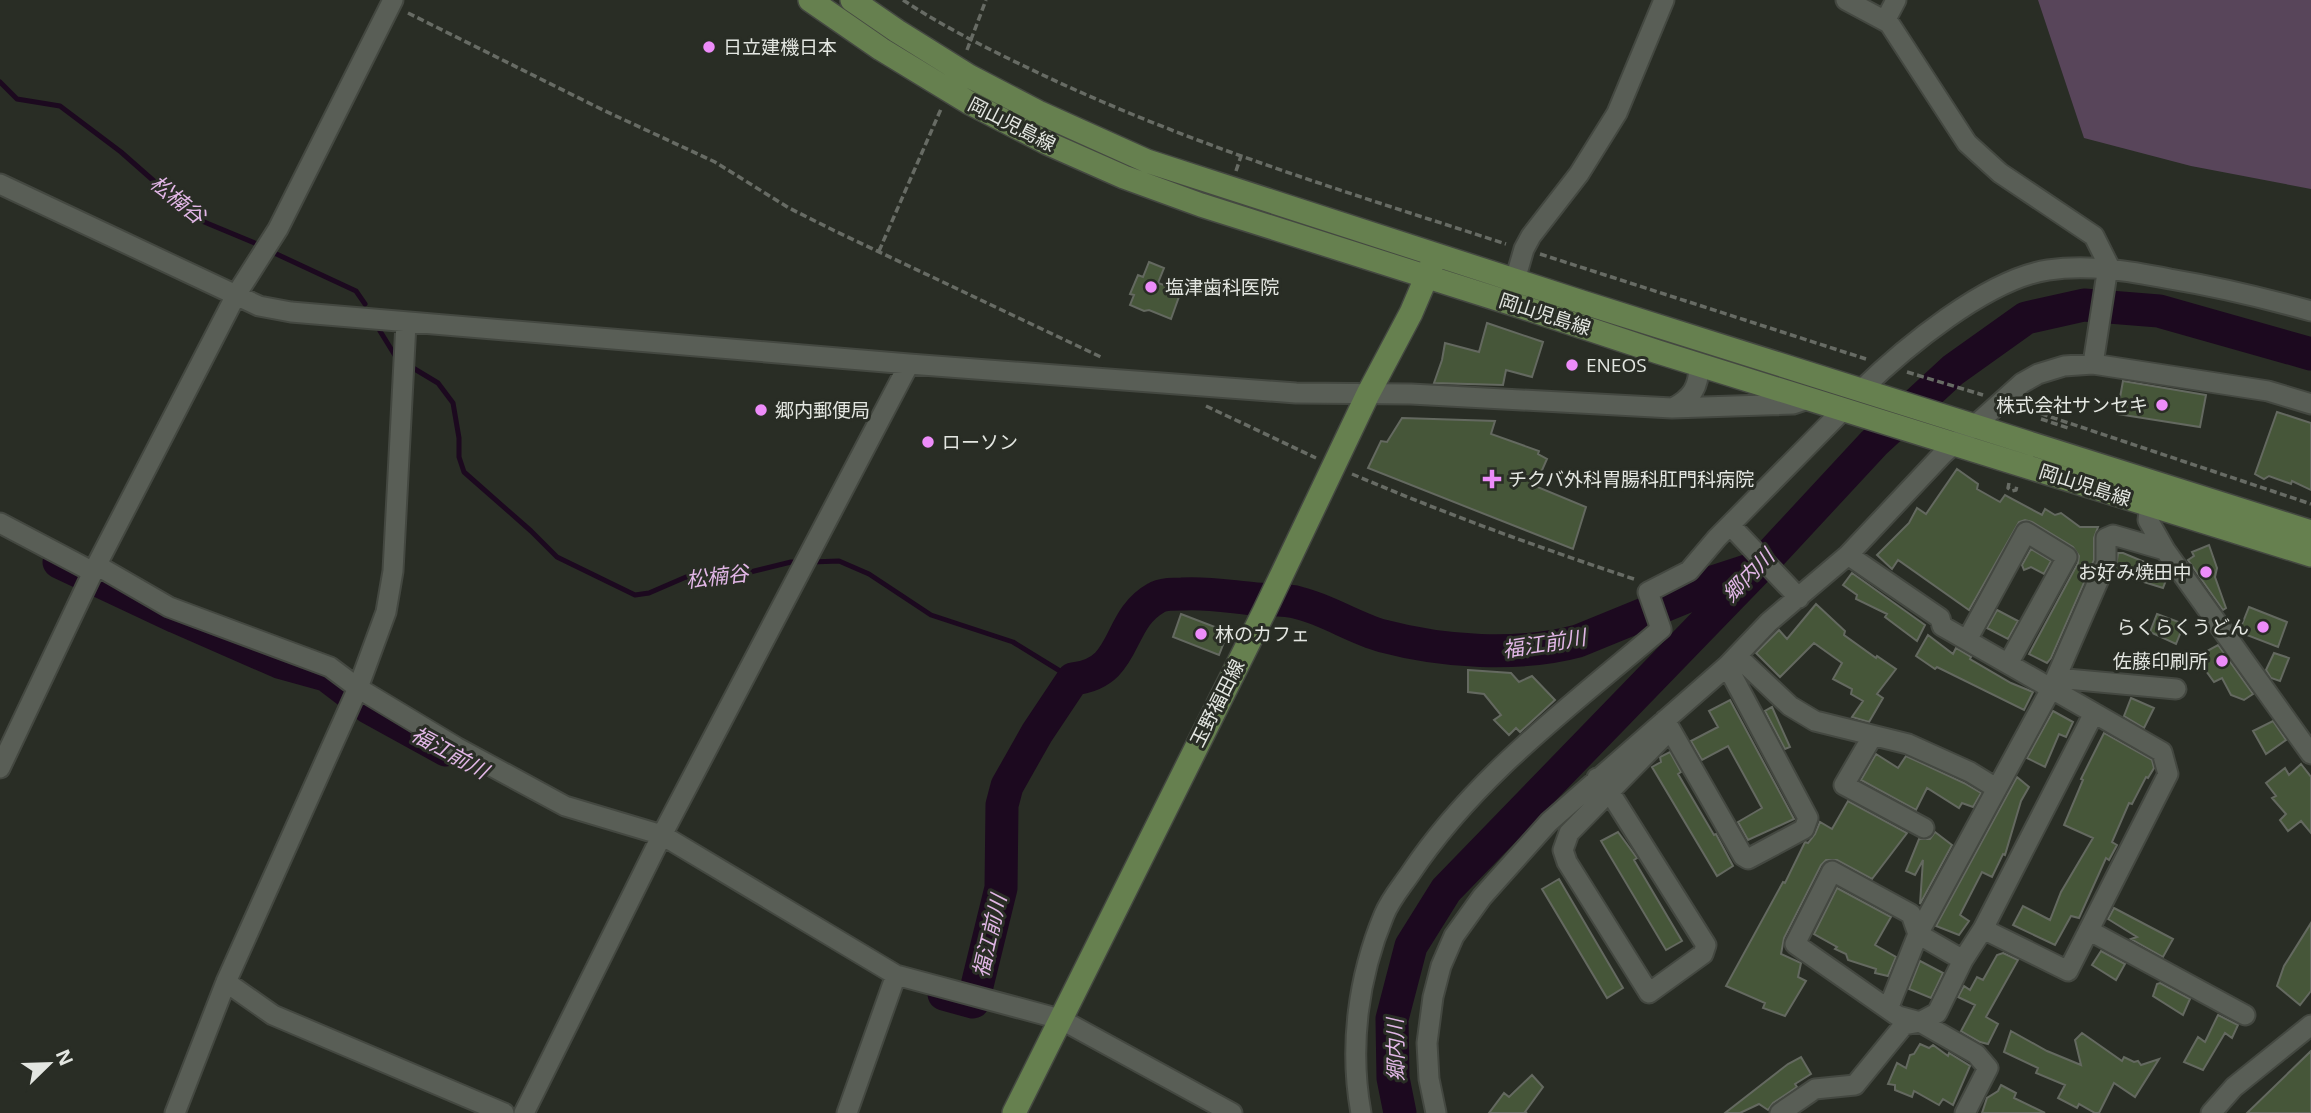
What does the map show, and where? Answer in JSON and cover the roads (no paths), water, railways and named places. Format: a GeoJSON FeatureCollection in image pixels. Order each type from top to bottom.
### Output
{"type":"FeatureCollection","features":[{"type":"Feature","properties":{"kind":"main road","name":"岡山児島線"},"geometry":{"type":"LineString","coordinates":[[810,0],[881,49],[949,91],[1047,143],[1124,177],[1201,205],[1848,412],[1958,432],[2271,531],[2311,555]]}},
{"type":"Feature","properties":{"kind":"main road","name":"岡山児島線"},"geometry":{"type":"LineString","coordinates":[[852,0],[959,70],[1038,112],[1147,161],[1866,392],[1958,432],[2150,505],[2271,531],[2311,532]]}},
{"type":"Feature","properties":{"kind":"main road"},"geometry":{"type":"LineString","coordinates":[[949,91],[959,70]]}},
{"type":"Feature","properties":{"kind":"main road","name":"玉野福田線"},"geometry":{"type":"LineString","coordinates":[[1014,1113],[1264,612],[1328,464],[1411,313],[1436,255]]}},
{"type":"Feature","properties":{"kind":"main road"},"geometry":{"type":"LineString","coordinates":[[1571,323],[1582,302]]}},
{"type":"Feature","properties":{"kind":"street"},"geometry":{"type":"LineString","coordinates":[[1516,280],[1524,249],[1531,236],[1580,174],[1617,113],[1664,0]]}},
{"type":"Feature","properties":{"kind":"street"},"geometry":{"type":"LineString","coordinates":[[1846,0],[1885,21],[1967,143],[2000,173],[2094,236],[2109,270],[2093,363]]}},
{"type":"Feature","properties":{"kind":"street"},"geometry":{"type":"LineString","coordinates":[[1885,21],[1896,0]]}},
{"type":"Feature","properties":{"kind":"street"},"geometry":{"type":"LineString","coordinates":[[0,768],[96,569],[236,295],[278,229],[392,2]]}},
{"type":"Feature","properties":{"kind":"street"},"geometry":{"type":"LineString","coordinates":[[0,184],[259,306],[291,312],[909,364],[1283,392],[1411,394],[1672,408],[1793,404],[1808,399]]}},
{"type":"Feature","properties":{"kind":"street"},"geometry":{"type":"LineString","coordinates":[[1866,392],[1947,319],[1999,287],[2046,271],[2109,270],[2232,290],[2311,311]]}},
{"type":"Feature","properties":{"kind":"street"},"geometry":{"type":"LineString","coordinates":[[176,1113],[226,982],[358,688],[386,612],[394,570],[406,323]]}},
{"type":"Feature","properties":{"kind":"street"},"geometry":{"type":"LineString","coordinates":[[1436,1113],[1429,1079],[1427,1043],[1433,997],[1441,966],[1454,936],[1482,897],[1549,821],[1603,785],[1732,666],[1796,594],[1848,555],[1958,432],[2022,383],[2038,374],[2064,366],[2093,363],[2268,391],[2311,404]]}},
{"type":"Feature","properties":{"kind":"street"},"geometry":{"type":"LineString","coordinates":[[524,1113],[662,835],[909,364]]}},
{"type":"Feature","properties":{"kind":"street"},"geometry":{"type":"LineString","coordinates":[[1672,408],[1692,394],[1698,385],[1699,365]]}},
{"type":"Feature","properties":{"kind":"street"},"geometry":{"type":"LineString","coordinates":[[1361,1113],[1356,1086],[1357,1018],[1366,964],[1385,912],[1425,851],[1496,770],[1661,629],[1654,593],[1689,571],[1848,412]]}},
{"type":"Feature","properties":{"kind":"street"},"geometry":{"type":"LineString","coordinates":[[2150,505],[2148,520],[2165,550],[2311,754]]}},
{"type":"Feature","properties":{"kind":"street"},"geometry":{"type":"LineString","coordinates":[[0,523],[169,607],[330,667],[358,688],[456,747],[565,806],[662,835],[896,975],[1060,1019],[1229,1112]]}},
{"type":"Feature","properties":{"kind":"street"},"geometry":{"type":"LineString","coordinates":[[1732,527],[1796,594]]}},
{"type":"Feature","properties":{"kind":"street"},"geometry":{"type":"LineString","coordinates":[[1967,640],[2026,532],[2067,557],[2008,664]]}},
{"type":"Feature","properties":{"kind":"street"},"geometry":{"type":"LineString","coordinates":[[1888,1009],[1918,934],[2054,684],[2106,563],[2106,538],[2113,535],[2165,550]]}},
{"type":"Feature","properties":{"kind":"street"},"geometry":{"type":"LineString","coordinates":[[1848,555],[1940,618],[1942,626],[2008,664],[2054,684],[2094,713],[2162,752],[2168,774],[2068,971],[1983,929]]}},
{"type":"Feature","properties":{"kind":"street"},"geometry":{"type":"LineString","coordinates":[[1668,725],[1743,856],[1748,859],[1804,829],[1808,818],[1732,666]]}},
{"type":"Feature","properties":{"kind":"street"},"geometry":{"type":"LineString","coordinates":[[1732,666],[1815,721],[1908,744],[1970,772],[1996,788]]}},
{"type":"Feature","properties":{"kind":"street"},"geometry":{"type":"LineString","coordinates":[[2054,684],[2176,689]]}},
{"type":"Feature","properties":{"kind":"street"},"geometry":{"type":"LineString","coordinates":[[1780,1113],[1815,1089],[1855,1085],[1904,1024],[1920,1022],[1937,1013],[2094,713]]}},
{"type":"Feature","properties":{"kind":"street"},"geometry":{"type":"LineString","coordinates":[[1872,737],[1844,785],[1924,828]]}},
{"type":"Feature","properties":{"kind":"street"},"geometry":{"type":"LineString","coordinates":[[1603,785],[1706,945],[1703,954],[1650,993],[1567,862],[1563,850],[1569,833],[1603,785]]}},
{"type":"Feature","properties":{"kind":"street"},"geometry":{"type":"LineString","coordinates":[[1963,960],[1918,934],[1911,914],[1832,870],[1794,944],[1898,1016],[1920,1022],[1976,1054],[1988,1068],[1965,1113]]}},
{"type":"Feature","properties":{"kind":"street"},"geometry":{"type":"LineString","coordinates":[[2090,931],[2245,1015]]}},
{"type":"Feature","properties":{"kind":"street"},"geometry":{"type":"LineString","coordinates":[[847,1113],[896,975]]}},
{"type":"Feature","properties":{"kind":"street"},"geometry":{"type":"LineString","coordinates":[[226,982],[273,1015],[504,1113]]}},
{"type":"Feature","properties":{"kind":"street"},"geometry":{"type":"LineString","coordinates":[[2211,1113],[2234,1087],[2311,1025]]}},
{"type":"Feature","properties":{"kind":"waterway","name":"松楠谷"},"geometry":{"type":"LineString","coordinates":[[0,82],[17,99],[60,106],[121,152],[197,219],[262,246]]}},
{"type":"Feature","properties":{"kind":"waterway","name":"松楠谷"},"geometry":{"type":"LineString","coordinates":[[270,251],[356,291],[365,304]]}},
{"type":"Feature","properties":{"kind":"waterway","name":"郷内川"},"geometry":{"type":"LineString","coordinates":[[1400,1113],[1393,1078],[1392,1019],[1411,946],[1446,890],[1759,567],[1874,443],[1953,370],[2026,318],[2084,305],[2159,311],[2311,354]]}},
{"type":"Feature","properties":{"kind":"waterway","name":"松楠谷"},"geometry":{"type":"LineString","coordinates":[[380,331],[400,360]]}},
{"type":"Feature","properties":{"kind":"waterway","name":"松楠谷"},"geometry":{"type":"LineString","coordinates":[[408,365],[438,383],[453,403],[459,457],[464,472],[557,557],[635,595],[649,593],[686,577],[726,578],[791,562],[802,562]]}},
{"type":"Feature","properties":{"kind":"waterway","name":"松楠谷"},"geometry":{"type":"LineString","coordinates":[[811,562],[839,561],[869,574],[931,615],[1013,642],[1073,679]]}},
{"type":"Feature","properties":{"kind":"waterway","name":"福江前川"},"geometry":{"type":"LineString","coordinates":[[59,562],[279,662],[326,675],[368,707],[446,750]]}},
{"type":"Feature","properties":{"kind":"waterway","name":"福江前川"},"geometry":{"type":"LineString","coordinates":[[944,994],[973,1002],[1001,888],[1002,805],[1007,786],[1037,733],[1073,679],[1091,675],[1104,667],[1143,608],[1156,598],[1169,594],[1200,594],[1289,601],[1310,606],[1383,636],[1430,646],[1506,651],[1578,641],[1698,592],[1713,582],[1759,567]]}},
{"type":"Feature","properties":{"kind":"place","name":"日立建機日本"},"geometry":{"type":"Point","coordinates":[709,47]}},
{"type":"Feature","properties":{"kind":"place","name":"塩津歯科医院"},"geometry":{"type":"Point","coordinates":[1151,287]}},
{"type":"Feature","properties":{"kind":"place","name":"ENEOS"},"geometry":{"type":"Point","coordinates":[1572,365]}},
{"type":"Feature","properties":{"kind":"place","name":"株式会社サンセキ"},"geometry":{"type":"Point","coordinates":[2162,405]}},
{"type":"Feature","properties":{"kind":"place","name":"郷内郵便局"},"geometry":{"type":"Point","coordinates":[761,410]}},
{"type":"Feature","properties":{"kind":"place","name":"ローソン"},"geometry":{"type":"Point","coordinates":[928,442]}},
{"type":"Feature","properties":{"kind":"place","name":"チクバ外科胃腸科肛門科病院"},"geometry":{"type":"Point","coordinates":[1492,479]}},
{"type":"Feature","properties":{"kind":"place","name":"お好み焼田中"},"geometry":{"type":"Point","coordinates":[2206,572]}},
{"type":"Feature","properties":{"kind":"place","name":"らくらくうどん"},"geometry":{"type":"Point","coordinates":[2263,627]}},
{"type":"Feature","properties":{"kind":"place","name":"林のカフェ"},"geometry":{"type":"Point","coordinates":[1201,634]}},
{"type":"Feature","properties":{"kind":"place","name":"佐藤印刷所"},"geometry":{"type":"Point","coordinates":[2222,661]}}]}
